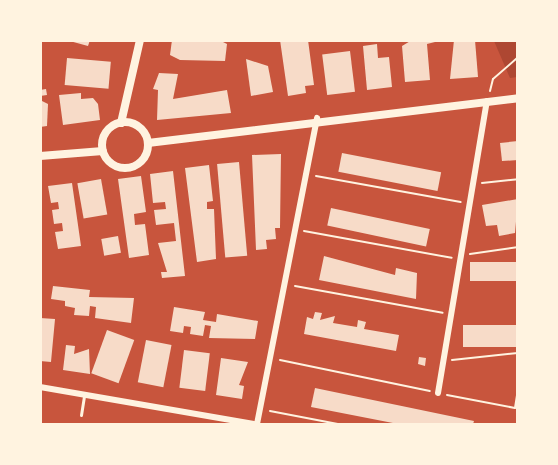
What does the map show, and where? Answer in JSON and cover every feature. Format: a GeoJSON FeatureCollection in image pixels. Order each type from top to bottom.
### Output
{"type":"FeatureCollection","features":[{"type":"Feature","properties":{"kind":"street"},"geometry":{"type":"LineString","coordinates":[[121,123],[140,40]]}},
{"type":"Feature","properties":{"kind":"street"},"geometry":{"type":"LineString","coordinates":[[148,143],[317,118],[518,98]]}},
{"type":"Feature","properties":{"kind":"street"},"geometry":{"type":"LineString","coordinates":[[438,393],[487,101]]}},
{"type":"Feature","properties":{"kind":"street"},"geometry":{"type":"LineString","coordinates":[[40,387],[255,424],[260,409],[317,118]]}},
{"type":"Feature","properties":{"kind":"street"},"geometry":{"type":"LineString","coordinates":[[121,123],[141,129],[148,143],[143,159],[130,168],[111,164],[103,151],[107,131],[121,123]]}},
{"type":"Feature","properties":{"kind":"street"},"geometry":{"type":"LineString","coordinates":[[40,156],[103,151]]}},
{"type":"Feature","properties":{"kind":"lane"},"geometry":{"type":"LineString","coordinates":[[81,415],[85,394]]}},
{"type":"Feature","properties":{"kind":"path"},"geometry":{"type":"LineString","coordinates":[[487,101],[493,79],[518,57]]}},
{"type":"Feature","properties":{"kind":"path"},"geometry":{"type":"LineString","coordinates":[[306,174],[470,203]]}},
{"type":"Feature","properties":{"kind":"path"},"geometry":{"type":"LineString","coordinates":[[473,184],[518,179]]}},
{"type":"Feature","properties":{"kind":"path"},"geometry":{"type":"LineString","coordinates":[[295,229],[461,257],[518,247]]}},
{"type":"Feature","properties":{"kind":"path"},"geometry":{"type":"LineString","coordinates":[[285,284],[451,315]]}},
{"type":"Feature","properties":{"kind":"path"},"geometry":{"type":"LineString","coordinates":[[444,361],[518,353]]}},
{"type":"Feature","properties":{"kind":"path"},"geometry":{"type":"LineString","coordinates":[[270,358],[515,408],[518,389]]}},
{"type":"Feature","properties":{"kind":"path"},"geometry":{"type":"LineString","coordinates":[[260,409],[338,424]]}},
{"type":"Feature","properties":{"kind":"shaded area"},"geometry":{"type":"Polygon","coordinates":[[[494,41],[517,41],[517,77],[510,78],[494,41]]]}},
{"type":"Feature","properties":{"kind":"building"},"geometry":{"type":"Polygon","coordinates":[[[66,40],[90,40],[88,46],[66,40]]]}},
{"type":"Feature","properties":{"kind":"building"},"geometry":{"type":"Polygon","coordinates":[[[172,40],[219,40],[227,44],[225,61],[180,60],[170,55],[172,40]]]}},
{"type":"Feature","properties":{"kind":"building"},"geometry":{"type":"Polygon","coordinates":[[[280,40],[308,40],[314,85],[305,86],[306,93],[288,96],[280,40]]]}},
{"type":"Feature","properties":{"kind":"building"},"geometry":{"type":"Polygon","coordinates":[[[412,40],[443,40],[427,44],[430,80],[405,82],[402,46],[412,40]]]}},
{"type":"Feature","properties":{"kind":"building"},"geometry":{"type":"Polygon","coordinates":[[[454,40],[475,40],[478,77],[450,79],[454,40]]]}},
{"type":"Feature","properties":{"kind":"building"},"geometry":{"type":"Polygon","coordinates":[[[377,44],[378,58],[389,57],[392,87],[367,90],[363,46],[377,44]]]}},
{"type":"Feature","properties":{"kind":"building"},"geometry":{"type":"Polygon","coordinates":[[[350,51],[355,92],[327,95],[322,54],[350,51]]]}},
{"type":"Feature","properties":{"kind":"building"},"geometry":{"type":"Polygon","coordinates":[[[67,58],[111,62],[108,89],[65,85],[67,58]]]}},
{"type":"Feature","properties":{"kind":"building"},"geometry":{"type":"Polygon","coordinates":[[[246,59],[268,66],[273,92],[251,96],[246,59]]]}},
{"type":"Feature","properties":{"kind":"building"},"geometry":{"type":"Polygon","coordinates":[[[159,73],[178,74],[173,99],[227,90],[231,113],[157,120],[158,90],[153,89],[159,73]]]}},
{"type":"Feature","properties":{"kind":"building"},"geometry":{"type":"Polygon","coordinates":[[[46,89],[47,95],[40,96],[40,90],[46,89]]]}},
{"type":"Feature","properties":{"kind":"building"},"geometry":{"type":"Polygon","coordinates":[[[81,93],[81,99],[93,98],[98,104],[100,120],[63,125],[59,95],[81,93]]]}},
{"type":"Feature","properties":{"kind":"building"},"geometry":{"type":"Polygon","coordinates":[[[40,100],[48,104],[47,126],[40,127],[40,100]]]}},
{"type":"Feature","properties":{"kind":"building"},"geometry":{"type":"Polygon","coordinates":[[[518,141],[518,160],[502,161],[500,143],[518,141]]]}},
{"type":"Feature","properties":{"kind":"building"},"geometry":{"type":"Polygon","coordinates":[[[342,153],[441,172],[438,191],[338,172],[342,153]]]}},
{"type":"Feature","properties":{"kind":"building"},"geometry":{"type":"Polygon","coordinates":[[[281,154],[280,228],[275,228],[276,239],[266,240],[267,249],[256,250],[252,155],[281,154]]]}},
{"type":"Feature","properties":{"kind":"building"},"geometry":{"type":"Polygon","coordinates":[[[239,162],[247,256],[225,258],[217,164],[239,162]]]}},
{"type":"Feature","properties":{"kind":"building"},"geometry":{"type":"Polygon","coordinates":[[[209,165],[213,201],[207,202],[207,209],[214,209],[216,259],[197,262],[185,168],[209,165]]]}},
{"type":"Feature","properties":{"kind":"building"},"geometry":{"type":"Polygon","coordinates":[[[173,171],[185,276],[162,278],[161,272],[167,272],[158,243],[176,241],[174,223],[156,225],[154,210],[166,209],[165,202],[153,203],[150,174],[173,171]]]}},
{"type":"Feature","properties":{"kind":"building"},"geometry":{"type":"Polygon","coordinates":[[[141,176],[146,212],[134,214],[135,225],[145,224],[149,255],[129,258],[118,179],[141,176]]]}},
{"type":"Feature","properties":{"kind":"building"},"geometry":{"type":"Polygon","coordinates":[[[101,179],[107,214],[84,219],[77,183],[101,179]]]}},
{"type":"Feature","properties":{"kind":"building"},"geometry":{"type":"Polygon","coordinates":[[[72,183],[81,246],[58,249],[55,232],[63,231],[62,223],[54,224],[52,210],[59,209],[58,202],[51,203],[48,186],[72,183]]]}},
{"type":"Feature","properties":{"kind":"building"},"geometry":{"type":"Polygon","coordinates":[[[518,199],[515,233],[499,236],[497,225],[486,226],[482,205],[518,199]]]}},
{"type":"Feature","properties":{"kind":"building"},"geometry":{"type":"Polygon","coordinates":[[[331,208],[430,229],[426,247],[327,226],[331,208]]]}},
{"type":"Feature","properties":{"kind":"building"},"geometry":{"type":"Polygon","coordinates":[[[118,236],[121,253],[104,256],[101,239],[118,236]]]}},
{"type":"Feature","properties":{"kind":"building"},"geometry":{"type":"Polygon","coordinates":[[[324,256],[395,275],[396,268],[417,273],[416,299],[319,280],[324,256]]]}},
{"type":"Feature","properties":{"kind":"building"},"geometry":{"type":"Polygon","coordinates":[[[470,262],[518,262],[518,281],[470,281],[470,262]]]}},
{"type":"Feature","properties":{"kind":"building"},"geometry":{"type":"Polygon","coordinates":[[[53,286],[90,290],[89,297],[134,298],[131,323],[95,318],[96,307],[90,306],[89,316],[74,315],[75,308],[65,306],[65,301],[51,299],[53,286]]]}},
{"type":"Feature","properties":{"kind":"building"},"geometry":{"type":"Polygon","coordinates":[[[174,307],[205,312],[203,320],[216,322],[217,314],[258,321],[255,339],[209,338],[211,326],[205,325],[203,336],[190,334],[191,327],[184,326],[183,333],[170,331],[174,307]]]}},
{"type":"Feature","properties":{"kind":"building"},"geometry":{"type":"Polygon","coordinates":[[[315,312],[322,313],[320,320],[335,316],[333,323],[357,327],[358,320],[366,322],[364,329],[399,335],[396,351],[304,334],[307,317],[313,319],[315,312]]]}},
{"type":"Feature","properties":{"kind":"building"},"geometry":{"type":"Polygon","coordinates":[[[40,318],[55,319],[51,362],[40,361],[40,318]]]}},
{"type":"Feature","properties":{"kind":"building"},"geometry":{"type":"Polygon","coordinates":[[[463,325],[518,325],[518,347],[463,347],[463,325]]]}},
{"type":"Feature","properties":{"kind":"building"},"geometry":{"type":"Polygon","coordinates":[[[107,330],[134,340],[119,383],[91,373],[107,330]]]}},
{"type":"Feature","properties":{"kind":"building"},"geometry":{"type":"Polygon","coordinates":[[[146,340],[172,345],[163,387],[138,382],[146,340]]]}},
{"type":"Feature","properties":{"kind":"building"},"geometry":{"type":"Polygon","coordinates":[[[66,345],[75,346],[74,354],[89,349],[90,374],[63,370],[66,345]]]}},
{"type":"Feature","properties":{"kind":"building"},"geometry":{"type":"Polygon","coordinates":[[[184,350],[210,353],[205,391],[179,388],[184,350]]]}},
{"type":"Feature","properties":{"kind":"building"},"geometry":{"type":"Polygon","coordinates":[[[419,357],[426,358],[425,366],[418,364],[419,357]]]}},
{"type":"Feature","properties":{"kind":"building"},"geometry":{"type":"Polygon","coordinates":[[[221,358],[248,362],[239,385],[244,386],[242,399],[216,395],[221,358]]]}},
{"type":"Feature","properties":{"kind":"building"},"geometry":{"type":"Polygon","coordinates":[[[315,388],[474,421],[473,424],[398,424],[311,407],[315,388]]]}}]}
